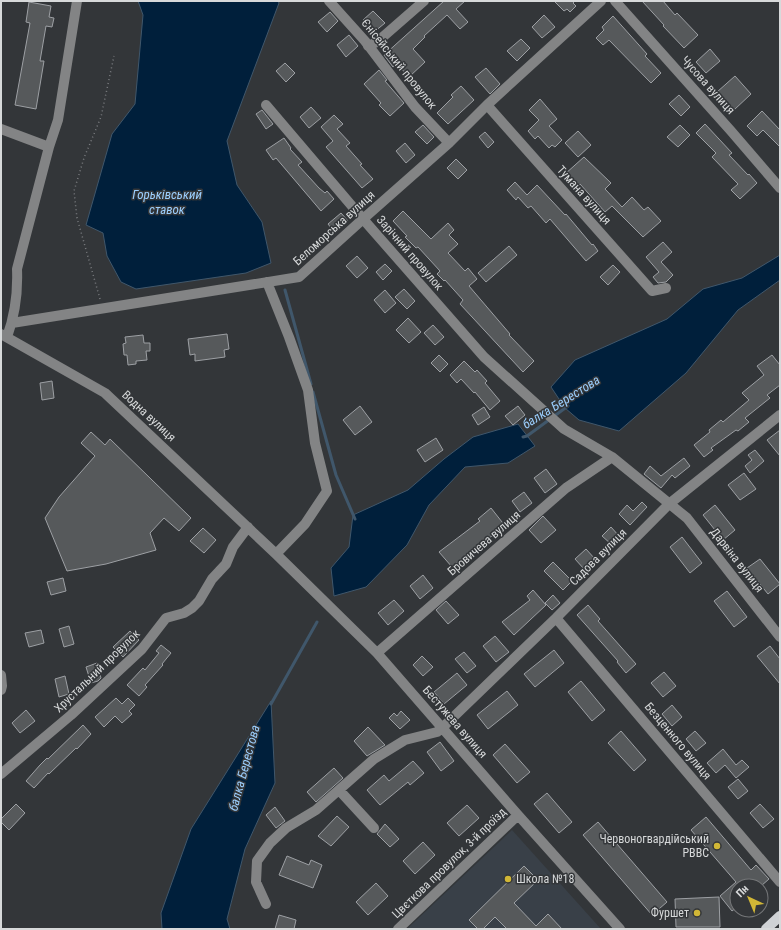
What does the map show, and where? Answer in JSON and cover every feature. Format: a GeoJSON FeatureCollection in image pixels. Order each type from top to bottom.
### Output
{"type":"FeatureCollection","features":[{"type":"Feature","properties":{"kind":"main road"},"geometry":{"type":"LineString","coordinates":[[766,929],[780,916]]}},
{"type":"Feature","properties":{"kind":"street"},"geometry":{"type":"LineString","coordinates":[[4,336],[12,323],[18,289],[17,269],[49,147],[58,120],[77,1]]}},
{"type":"Feature","properties":{"kind":"street","name":"Єнісейський провулок"},"geometry":{"type":"LineString","coordinates":[[329,1],[365,41],[415,106],[450,143]]}},
{"type":"Feature","properties":{"kind":"street"},"geometry":{"type":"LineString","coordinates":[[368,46],[377,42],[424,1]]}},
{"type":"Feature","properties":{"kind":"street","name":"Беломорська вулиця"},"geometry":{"type":"LineString","coordinates":[[12,323],[299,277],[450,143],[487,105],[601,1]]}},
{"type":"Feature","properties":{"kind":"street","name":"Чусова вулиця"},"geometry":{"type":"LineString","coordinates":[[615,1],[780,188]]}},
{"type":"Feature","properties":{"kind":"street","name":"Зарічний провулок"},"geometry":{"type":"LineString","coordinates":[[266,105],[363,219],[484,356],[564,429],[612,457]]}},
{"type":"Feature","properties":{"kind":"street","name":"Тумана вулиця"},"geometry":{"type":"LineString","coordinates":[[487,105],[652,291],[666,288]]}},
{"type":"Feature","properties":{"kind":"street"},"geometry":{"type":"LineString","coordinates":[[1,129],[49,147]]}},
{"type":"Feature","properties":{"kind":"street"},"geometry":{"type":"LineString","coordinates":[[267,282],[308,390],[315,443],[327,491],[305,524],[276,554]]}},
{"type":"Feature","properties":{"kind":"street","name":"Водна вулиця"},"geometry":{"type":"LineString","coordinates":[[4,336],[105,393],[262,540]]}},
{"type":"Feature","properties":{"kind":"street","name":"Садова вулиця"},"geometry":{"type":"LineString","coordinates":[[442,728],[556,618],[669,504],[780,415]]}},
{"type":"Feature","properties":{"kind":"street","name":"Дарвіна вулиця"},"geometry":{"type":"LineString","coordinates":[[612,457],[687,518],[780,637]]}},
{"type":"Feature","properties":{"kind":"street","name":"Бровичева вулиця"},"geometry":{"type":"LineString","coordinates":[[377,653],[566,488],[612,457]]}},
{"type":"Feature","properties":{"kind":"street","name":"Хрустальний провулок"},"geometry":{"type":"LineString","coordinates":[[1,774],[71,715],[142,649],[166,618],[184,613],[192,608],[199,601],[212,579],[226,564],[233,547],[248,527]]}},
{"type":"Feature","properties":{"kind":"street","name":"Бестужева вулиця"},"geometry":{"type":"LineString","coordinates":[[262,540],[377,653],[518,815],[620,929]]}},
{"type":"Feature","properties":{"kind":"street","name":"Безценного вулиця"},"geometry":{"type":"LineString","coordinates":[[556,618],[780,882]]}},
{"type":"Feature","properties":{"kind":"street"},"geometry":{"type":"LineString","coordinates":[[1,675],[1,690]]}},
{"type":"Feature","properties":{"kind":"street"},"geometry":{"type":"LineString","coordinates":[[266,904],[256,882],[257,861],[270,843],[286,828],[316,810],[374,759],[405,740],[437,732],[442,728]]}},
{"type":"Feature","properties":{"kind":"street"},"geometry":{"type":"LineString","coordinates":[[339,790],[374,828]]}},
{"type":"Feature","properties":{"kind":"street","name":"Цвєткова провулок, 3-й проїзд"},"geometry":{"type":"LineString","coordinates":[[398,929],[518,815]]}},
{"type":"Feature","properties":{"kind":"path"},"geometry":{"type":"LineString","coordinates":[[104,308],[77,218],[74,191],[84,158],[101,117],[114,56]]}},
{"type":"Feature","properties":{"kind":"shaded area","name":"Школа №18"},"geometry":{"type":"Polygon","coordinates":[[[512,830],[601,929],[407,929],[512,830]]]}},
{"type":"Feature","properties":{"kind":"water","name":"Горьківський ставок"},"geometry":{"type":"Polygon","coordinates":[[[138,1],[278,1],[279,3],[227,141],[237,185],[262,222],[271,263],[246,273],[136,289],[121,282],[107,256],[103,233],[86,225],[112,134],[135,104],[143,15],[138,1]]]}},
{"type":"Feature","properties":{"kind":"water"},"geometry":{"type":"Polygon","coordinates":[[[780,255],[780,280],[738,310],[686,373],[619,431],[579,420],[565,408],[551,387],[575,360],[667,319],[703,289],[742,278],[780,255]]]}},
{"type":"Feature","properties":{"kind":"water"},"geometry":{"type":"Polygon","coordinates":[[[518,424],[535,446],[508,463],[465,467],[429,505],[407,545],[366,587],[334,596],[331,568],[349,547],[353,515],[408,490],[444,459],[473,437],[518,424]]]}},
{"type":"Feature","properties":{"kind":"water"},"geometry":{"type":"Polygon","coordinates":[[[271,701],[275,783],[245,849],[227,919],[230,929],[162,929],[161,913],[191,829],[271,701]]]}},
{"type":"Feature","properties":{"kind":"building"},"geometry":{"type":"Polygon","coordinates":[[[444,1],[465,1],[456,9],[468,22],[460,29],[447,15],[424,36],[425,37],[413,49],[425,62],[409,77],[397,64],[393,67],[384,55],[444,1]]]}},
{"type":"Feature","properties":{"kind":"building"},"geometry":{"type":"Polygon","coordinates":[[[554,1],[575,1],[573,3],[576,6],[570,12],[567,9],[564,11],[554,1]]]}},
{"type":"Feature","properties":{"kind":"building"},"geometry":{"type":"Polygon","coordinates":[[[642,1],[663,1],[675,15],[677,13],[698,35],[684,48],[642,1]]]}},
{"type":"Feature","properties":{"kind":"building"},"geometry":{"type":"Polygon","coordinates":[[[29,2],[51,6],[49,17],[54,18],[52,27],[46,26],[40,61],[44,61],[36,109],[15,105],[30,23],[26,22],[29,2]]]}},
{"type":"Feature","properties":{"kind":"building"},"geometry":{"type":"Polygon","coordinates":[[[373,11],[385,23],[374,32],[363,20],[373,11]]]}},
{"type":"Feature","properties":{"kind":"building"},"geometry":{"type":"Polygon","coordinates":[[[330,12],[338,21],[327,32],[318,22],[330,12]]]}},
{"type":"Feature","properties":{"kind":"building"},"geometry":{"type":"Polygon","coordinates":[[[544,15],[555,27],[542,38],[532,27],[544,15]]]}},
{"type":"Feature","properties":{"kind":"building"},"geometry":{"type":"Polygon","coordinates":[[[613,16],[647,54],[645,56],[661,73],[651,83],[609,40],[603,45],[596,38],[604,30],[602,27],[613,16]]]}},
{"type":"Feature","properties":{"kind":"building"},"geometry":{"type":"Polygon","coordinates":[[[349,35],[358,46],[346,57],[337,45],[349,35]]]}},
{"type":"Feature","properties":{"kind":"building"},"geometry":{"type":"Polygon","coordinates":[[[521,39],[530,48],[517,61],[507,51],[521,39]]]}},
{"type":"Feature","properties":{"kind":"building"},"geometry":{"type":"Polygon","coordinates":[[[710,49],[720,61],[706,73],[696,62],[710,49]]]}},
{"type":"Feature","properties":{"kind":"building"},"geometry":{"type":"Polygon","coordinates":[[[285,63],[295,73],[286,82],[276,71],[285,63]]]}},
{"type":"Feature","properties":{"kind":"building"},"geometry":{"type":"Polygon","coordinates":[[[486,68],[500,84],[490,94],[475,77],[486,68]]]}},
{"type":"Feature","properties":{"kind":"building"},"geometry":{"type":"Polygon","coordinates":[[[379,70],[387,80],[385,81],[404,103],[390,116],[379,105],[381,103],[364,84],[379,70]]]}},
{"type":"Feature","properties":{"kind":"building"},"geometry":{"type":"Polygon","coordinates":[[[735,76],[751,94],[734,110],[717,92],[735,76]]]}},
{"type":"Feature","properties":{"kind":"building"},"geometry":{"type":"Polygon","coordinates":[[[461,86],[474,100],[448,124],[437,113],[453,97],[451,95],[461,86]]]}},
{"type":"Feature","properties":{"kind":"building"},"geometry":{"type":"Polygon","coordinates":[[[679,95],[690,107],[681,116],[669,104],[679,95]]]}},
{"type":"Feature","properties":{"kind":"building"},"geometry":{"type":"Polygon","coordinates":[[[540,99],[557,119],[549,126],[562,140],[555,147],[552,145],[549,148],[538,136],[535,139],[528,131],[539,120],[529,110],[540,99]]]}},
{"type":"Feature","properties":{"kind":"building"},"geometry":{"type":"Polygon","coordinates":[[[311,107],[321,118],[309,128],[300,117],[311,107]]]}},
{"type":"Feature","properties":{"kind":"building"},"geometry":{"type":"Polygon","coordinates":[[[262,110],[273,124],[266,129],[256,114],[262,110]]]}},
{"type":"Feature","properties":{"kind":"building"},"geometry":{"type":"Polygon","coordinates":[[[762,111],[780,130],[780,147],[763,130],[757,136],[747,126],[762,111]]]}},
{"type":"Feature","properties":{"kind":"building"},"geometry":{"type":"Polygon","coordinates":[[[334,115],[343,124],[337,129],[350,143],[346,146],[373,179],[362,188],[326,147],[333,141],[321,127],[334,115]]]}},
{"type":"Feature","properties":{"kind":"building"},"geometry":{"type":"Polygon","coordinates":[[[705,124],[732,153],[729,155],[757,183],[740,199],[731,190],[738,184],[712,157],[716,153],[696,133],[705,124]]]}},
{"type":"Feature","properties":{"kind":"building"},"geometry":{"type":"Polygon","coordinates":[[[423,125],[434,137],[427,144],[415,132],[423,125]]]}},
{"type":"Feature","properties":{"kind":"building"},"geometry":{"type":"Polygon","coordinates":[[[680,125],[690,135],[678,147],[667,137],[680,125]]]}},
{"type":"Feature","properties":{"kind":"building"},"geometry":{"type":"Polygon","coordinates":[[[578,131],[591,145],[578,157],[565,143],[578,131]]]}},
{"type":"Feature","properties":{"kind":"building"},"geometry":{"type":"Polygon","coordinates":[[[485,132],[494,142],[488,148],[479,137],[485,132]]]}},
{"type":"Feature","properties":{"kind":"building"},"geometry":{"type":"Polygon","coordinates":[[[284,138],[291,148],[290,149],[302,162],[298,165],[319,188],[325,193],[327,191],[334,199],[321,211],[276,158],[273,160],[266,150],[284,138]]]}},
{"type":"Feature","properties":{"kind":"building"},"geometry":{"type":"Polygon","coordinates":[[[405,143],[415,155],[406,163],[396,151],[405,143]]]}},
{"type":"Feature","properties":{"kind":"building"},"geometry":{"type":"Polygon","coordinates":[[[584,157],[611,183],[605,189],[622,207],[632,197],[644,210],[648,207],[661,221],[643,237],[612,206],[605,212],[580,184],[577,187],[565,174],[584,157]]]}},
{"type":"Feature","properties":{"kind":"building"},"geometry":{"type":"Polygon","coordinates":[[[456,159],[467,170],[458,179],[447,168],[456,159]]]}},
{"type":"Feature","properties":{"kind":"building"},"geometry":{"type":"Polygon","coordinates":[[[515,182],[527,195],[537,185],[565,215],[566,214],[598,251],[586,261],[550,219],[546,223],[531,206],[528,208],[518,197],[516,200],[507,190],[515,182]]]}},
{"type":"Feature","properties":{"kind":"building"},"geometry":{"type":"Polygon","coordinates":[[[403,211],[431,239],[448,223],[454,230],[449,235],[458,244],[448,253],[465,271],[468,268],[477,279],[469,286],[510,334],[509,335],[534,361],[523,372],[460,304],[463,300],[445,280],[444,281],[437,274],[440,271],[418,247],[416,248],[405,237],[407,236],[393,221],[403,211]]]}},
{"type":"Feature","properties":{"kind":"building"},"geometry":{"type":"Polygon","coordinates":[[[341,213],[348,221],[335,233],[328,224],[341,213]]]}},
{"type":"Feature","properties":{"kind":"building"},"geometry":{"type":"Polygon","coordinates":[[[663,242],[672,252],[661,262],[673,275],[666,282],[658,283],[653,277],[659,272],[646,257],[663,242]]]}},
{"type":"Feature","properties":{"kind":"building"},"geometry":{"type":"Polygon","coordinates":[[[509,246],[517,255],[486,282],[478,273],[509,246]]]}},
{"type":"Feature","properties":{"kind":"building"},"geometry":{"type":"Polygon","coordinates":[[[357,256],[368,268],[357,278],[346,266],[357,256]]]}},
{"type":"Feature","properties":{"kind":"building"},"geometry":{"type":"Polygon","coordinates":[[[385,264],[392,271],[383,280],[376,272],[385,264]]]}},
{"type":"Feature","properties":{"kind":"building"},"geometry":{"type":"Polygon","coordinates":[[[613,265],[620,272],[608,285],[600,277],[613,265]]]}},
{"type":"Feature","properties":{"kind":"building"},"geometry":{"type":"Polygon","coordinates":[[[404,289],[415,301],[407,309],[395,297],[404,289]]]}},
{"type":"Feature","properties":{"kind":"building"},"geometry":{"type":"Polygon","coordinates":[[[385,290],[396,303],[385,313],[374,300],[385,290]]]}},
{"type":"Feature","properties":{"kind":"building"},"geometry":{"type":"Polygon","coordinates":[[[408,318],[421,332],[409,343],[396,330],[408,318]]]}},
{"type":"Feature","properties":{"kind":"building"},"geometry":{"type":"Polygon","coordinates":[[[433,325],[444,337],[435,345],[424,333],[433,325]]]}},
{"type":"Feature","properties":{"kind":"building"},"geometry":{"type":"Polygon","coordinates":[[[227,334],[229,349],[224,350],[225,357],[195,361],[195,354],[190,355],[188,339],[227,334]]]}},
{"type":"Feature","properties":{"kind":"building"},"geometry":{"type":"Polygon","coordinates":[[[143,335],[144,343],[150,343],[150,351],[146,351],[147,360],[136,361],[136,364],[128,365],[127,355],[124,355],[123,344],[126,343],[125,337],[143,335]]]}},
{"type":"Feature","properties":{"kind":"building"},"geometry":{"type":"Polygon","coordinates":[[[439,355],[448,364],[440,372],[431,363],[439,355]]]}},
{"type":"Feature","properties":{"kind":"building"},"geometry":{"type":"Polygon","coordinates":[[[772,355],[780,365],[780,385],[767,395],[770,398],[745,418],[749,422],[738,431],[736,430],[711,448],[713,450],[704,457],[694,445],[710,432],[709,430],[721,420],[723,422],[749,400],[742,393],[764,375],[757,366],[772,355]]]}},
{"type":"Feature","properties":{"kind":"building"},"geometry":{"type":"Polygon","coordinates":[[[464,361],[475,372],[477,370],[487,381],[485,383],[500,401],[490,410],[475,392],[474,393],[461,379],[457,383],[450,375],[464,361]]]}},
{"type":"Feature","properties":{"kind":"building"},"geometry":{"type":"Polygon","coordinates":[[[52,381],[54,398],[42,400],[40,383],[52,381]]]}},
{"type":"Feature","properties":{"kind":"building"},"geometry":{"type":"Polygon","coordinates":[[[360,406],[372,422],[355,435],[343,420],[360,406]]]}},
{"type":"Feature","properties":{"kind":"building"},"geometry":{"type":"Polygon","coordinates":[[[518,406],[525,415],[513,425],[505,416],[518,406]]]}},
{"type":"Feature","properties":{"kind":"building"},"geometry":{"type":"Polygon","coordinates":[[[484,407],[490,417],[478,425],[472,415],[484,407]]]}},
{"type":"Feature","properties":{"kind":"building"},"geometry":{"type":"Polygon","coordinates":[[[780,430],[780,456],[767,440],[780,430]]]}},
{"type":"Feature","properties":{"kind":"building"},"geometry":{"type":"Polygon","coordinates":[[[91,432],[105,445],[110,439],[191,518],[179,531],[164,518],[150,533],[156,550],[106,564],[67,571],[45,518],[59,497],[95,456],[81,443],[91,432]]]}},
{"type":"Feature","properties":{"kind":"building"},"geometry":{"type":"Polygon","coordinates":[[[436,438],[443,450],[425,462],[417,450],[436,438]]]}},
{"type":"Feature","properties":{"kind":"building"},"geometry":{"type":"Polygon","coordinates":[[[755,450],[764,461],[750,473],[745,466],[752,460],[748,455],[755,450]]]}},
{"type":"Feature","properties":{"kind":"building"},"geometry":{"type":"Polygon","coordinates":[[[684,458],[690,466],[675,478],[672,475],[661,488],[644,474],[650,466],[661,476],[684,458]]]}},
{"type":"Feature","properties":{"kind":"building"},"geometry":{"type":"Polygon","coordinates":[[[546,469],[557,484],[545,493],[534,478],[546,469]]]}},
{"type":"Feature","properties":{"kind":"building"},"geometry":{"type":"Polygon","coordinates":[[[744,473],[756,489],[740,500],[728,485],[744,473]]]}},
{"type":"Feature","properties":{"kind":"building"},"geometry":{"type":"Polygon","coordinates":[[[524,492],[532,503],[520,512],[512,501],[524,492]]]}},
{"type":"Feature","properties":{"kind":"building"},"geometry":{"type":"Polygon","coordinates":[[[642,502],[647,507],[630,525],[619,514],[627,505],[633,511],[642,502]]]}},
{"type":"Feature","properties":{"kind":"building"},"geometry":{"type":"Polygon","coordinates":[[[715,505],[735,530],[723,540],[703,515],[715,505]]]}},
{"type":"Feature","properties":{"kind":"building"},"geometry":{"type":"Polygon","coordinates":[[[491,508],[506,527],[473,549],[452,567],[439,552],[480,521],[478,519],[491,508]]]}},
{"type":"Feature","properties":{"kind":"building"},"geometry":{"type":"Polygon","coordinates":[[[543,516],[556,530],[541,543],[529,530],[543,516]]]}},
{"type":"Feature","properties":{"kind":"building"},"geometry":{"type":"Polygon","coordinates":[[[611,527],[619,536],[611,544],[602,536],[611,527]]]}},
{"type":"Feature","properties":{"kind":"building"},"geometry":{"type":"Polygon","coordinates":[[[203,528],[216,540],[204,553],[190,541],[203,528]]]}},
{"type":"Feature","properties":{"kind":"building"},"geometry":{"type":"Polygon","coordinates":[[[682,537],[702,563],[690,573],[670,547],[682,537]]]}},
{"type":"Feature","properties":{"kind":"building"},"geometry":{"type":"Polygon","coordinates":[[[586,549],[595,559],[584,569],[575,559],[586,549]]]}},
{"type":"Feature","properties":{"kind":"building"},"geometry":{"type":"Polygon","coordinates":[[[760,559],[780,584],[768,594],[747,568],[760,559]]]}},
{"type":"Feature","properties":{"kind":"building"},"geometry":{"type":"Polygon","coordinates":[[[553,562],[572,581],[563,590],[544,571],[553,562]]]}},
{"type":"Feature","properties":{"kind":"building"},"geometry":{"type":"Polygon","coordinates":[[[423,575],[433,588],[420,599],[410,586],[423,575]]]}},
{"type":"Feature","properties":{"kind":"building"},"geometry":{"type":"Polygon","coordinates":[[[63,578],[66,591],[51,595],[47,582],[63,578]]]}},
{"type":"Feature","properties":{"kind":"building"},"geometry":{"type":"Polygon","coordinates":[[[533,590],[546,605],[514,635],[502,622],[530,600],[527,596],[533,590]]]}},
{"type":"Feature","properties":{"kind":"building"},"geometry":{"type":"Polygon","coordinates":[[[727,591],[747,617],[734,627],[714,601],[727,591]]]}},
{"type":"Feature","properties":{"kind":"building"},"geometry":{"type":"Polygon","coordinates":[[[553,595],[560,603],[552,610],[545,603],[553,595]]]}},
{"type":"Feature","properties":{"kind":"building"},"geometry":{"type":"Polygon","coordinates":[[[394,600],[404,611],[388,625],[378,613],[394,600]]]}},
{"type":"Feature","properties":{"kind":"building"},"geometry":{"type":"Polygon","coordinates":[[[446,601],[459,615],[448,624],[436,610],[446,601]]]}},
{"type":"Feature","properties":{"kind":"building"},"geometry":{"type":"Polygon","coordinates":[[[588,605],[600,619],[598,621],[636,664],[626,673],[617,662],[618,661],[577,615],[588,605]]]}},
{"type":"Feature","properties":{"kind":"building"},"geometry":{"type":"Polygon","coordinates":[[[69,626],[74,644],[64,647],[59,629],[69,626]]]}},
{"type":"Feature","properties":{"kind":"building"},"geometry":{"type":"Polygon","coordinates":[[[41,630],[44,643],[29,647],[25,633],[41,630]]]}},
{"type":"Feature","properties":{"kind":"building"},"geometry":{"type":"Polygon","coordinates":[[[130,631],[139,640],[123,657],[113,647],[130,631]]]}},
{"type":"Feature","properties":{"kind":"building"},"geometry":{"type":"Polygon","coordinates":[[[495,636],[509,652],[496,662],[483,646],[495,636]]]}},
{"type":"Feature","properties":{"kind":"building"},"geometry":{"type":"Polygon","coordinates":[[[161,645],[171,653],[162,664],[163,665],[145,685],[147,687],[139,696],[127,685],[143,668],[145,670],[159,653],[156,651],[161,645]]]}},
{"type":"Feature","properties":{"kind":"building"},"geometry":{"type":"Polygon","coordinates":[[[770,646],[780,659],[780,684],[757,656],[770,646]]]}},
{"type":"Feature","properties":{"kind":"building"},"geometry":{"type":"Polygon","coordinates":[[[554,650],[564,663],[535,687],[524,674],[554,650]]]}},
{"type":"Feature","properties":{"kind":"building"},"geometry":{"type":"Polygon","coordinates":[[[464,652],[476,666],[467,673],[455,659],[464,652]]]}},
{"type":"Feature","properties":{"kind":"building"},"geometry":{"type":"Polygon","coordinates":[[[422,656],[433,667],[423,676],[413,665],[422,656]]]}},
{"type":"Feature","properties":{"kind":"building"},"geometry":{"type":"Polygon","coordinates":[[[97,663],[101,678],[98,681],[91,683],[86,667],[97,663]]]}},
{"type":"Feature","properties":{"kind":"building"},"geometry":{"type":"Polygon","coordinates":[[[664,672],[676,686],[663,697],[651,683],[664,672]]]}},
{"type":"Feature","properties":{"kind":"building"},"geometry":{"type":"Polygon","coordinates":[[[457,673],[467,685],[444,704],[434,692],[457,673]]]}},
{"type":"Feature","properties":{"kind":"building"},"geometry":{"type":"Polygon","coordinates":[[[65,676],[69,694],[59,697],[55,679],[65,676]]]}},
{"type":"Feature","properties":{"kind":"building"},"geometry":{"type":"Polygon","coordinates":[[[581,681],[605,710],[592,721],[568,692],[581,681]]]}},
{"type":"Feature","properties":{"kind":"building"},"geometry":{"type":"Polygon","coordinates":[[[507,691],[518,705],[488,729],[477,715],[507,691]]]}},
{"type":"Feature","properties":{"kind":"building"},"geometry":{"type":"Polygon","coordinates":[[[116,698],[122,704],[128,698],[135,705],[129,711],[132,714],[122,723],[115,716],[104,727],[95,717],[116,698]]]}},
{"type":"Feature","properties":{"kind":"building"},"geometry":{"type":"Polygon","coordinates":[[[672,705],[682,717],[672,726],[662,714],[672,705]]]}},
{"type":"Feature","properties":{"kind":"building"},"geometry":{"type":"Polygon","coordinates":[[[26,710],[35,721],[20,733],[12,723],[26,710]]]}},
{"type":"Feature","properties":{"kind":"building"},"geometry":{"type":"Polygon","coordinates":[[[401,711],[410,720],[400,729],[389,718],[394,713],[397,716],[401,711]]]}},
{"type":"Feature","properties":{"kind":"building"},"geometry":{"type":"Polygon","coordinates":[[[83,725],[91,734],[77,749],[76,748],[49,774],[48,773],[34,788],[26,781],[47,758],[48,759],[83,725]]]}},
{"type":"Feature","properties":{"kind":"building"},"geometry":{"type":"Polygon","coordinates":[[[368,727],[385,745],[367,756],[354,741],[368,727]]]}},
{"type":"Feature","properties":{"kind":"building"},"geometry":{"type":"Polygon","coordinates":[[[621,731],[646,760],[634,771],[608,743],[621,731]]]}},
{"type":"Feature","properties":{"kind":"building"},"geometry":{"type":"Polygon","coordinates":[[[695,731],[706,743],[696,751],[686,739],[695,731]]]}},
{"type":"Feature","properties":{"kind":"building"},"geometry":{"type":"Polygon","coordinates":[[[440,742],[454,761],[441,771],[427,752],[440,742]]]}},
{"type":"Feature","properties":{"kind":"building"},"geometry":{"type":"Polygon","coordinates":[[[505,744],[530,772],[517,783],[493,755],[505,744]]]}},
{"type":"Feature","properties":{"kind":"building"},"geometry":{"type":"Polygon","coordinates":[[[723,749],[736,765],[742,760],[749,767],[736,778],[725,765],[716,773],[707,763],[723,749]]]}},
{"type":"Feature","properties":{"kind":"building"},"geometry":{"type":"Polygon","coordinates":[[[413,761],[424,773],[410,785],[408,782],[380,805],[367,790],[384,775],[389,781],[413,761]]]}},
{"type":"Feature","properties":{"kind":"building"},"geometry":{"type":"Polygon","coordinates":[[[334,768],[343,778],[316,802],[307,792],[334,768]]]}},
{"type":"Feature","properties":{"kind":"building"},"geometry":{"type":"Polygon","coordinates":[[[738,779],[748,791],[738,799],[728,787],[738,779]]]}},
{"type":"Feature","properties":{"kind":"building"},"geometry":{"type":"Polygon","coordinates":[[[547,793],[572,822],[559,833],[534,804],[547,793]]]}},
{"type":"Feature","properties":{"kind":"building"},"geometry":{"type":"Polygon","coordinates":[[[16,804],[25,813],[9,830],[1,822],[1,819],[16,804]]]}},
{"type":"Feature","properties":{"kind":"building"},"geometry":{"type":"Polygon","coordinates":[[[760,804],[774,819],[763,828],[750,813],[760,804]]]}},
{"type":"Feature","properties":{"kind":"building"},"geometry":{"type":"Polygon","coordinates":[[[467,805],[479,818],[459,836],[447,823],[467,805]]]}},
{"type":"Feature","properties":{"kind":"building"},"geometry":{"type":"Polygon","coordinates":[[[275,807],[285,821],[276,828],[266,815],[275,807]]]}},
{"type":"Feature","properties":{"kind":"building"},"geometry":{"type":"Polygon","coordinates":[[[337,816],[349,827],[331,846],[318,836],[337,816]]]}},
{"type":"Feature","properties":{"kind":"building","name":"Червоногвардійський РВВС"},"geometry":{"type":"Polygon","coordinates":[[[706,817],[751,870],[756,865],[768,878],[733,878],[691,830],[706,817]]]}},
{"type":"Feature","properties":{"kind":"building"},"geometry":{"type":"Polygon","coordinates":[[[598,822],[667,902],[652,915],[583,835],[598,822]]]}},
{"type":"Feature","properties":{"kind":"building"},"geometry":{"type":"Polygon","coordinates":[[[385,824],[399,839],[390,847],[377,834],[385,824]]]}},
{"type":"Feature","properties":{"kind":"building"},"geometry":{"type":"Polygon","coordinates":[[[423,842],[435,855],[415,874],[403,861],[423,842]]]}},
{"type":"Feature","properties":{"kind":"building"},"geometry":{"type":"Polygon","coordinates":[[[287,856],[309,865],[311,860],[322,865],[313,888],[279,875],[287,856]]]}},
{"type":"Feature","properties":{"kind":"building"},"geometry":{"type":"Polygon","coordinates":[[[524,866],[538,880],[514,903],[536,926],[548,914],[562,929],[507,929],[495,917],[483,929],[478,929],[469,920],[524,866]]]}},
{"type":"Feature","properties":{"kind":"building"},"geometry":{"type":"Polygon","coordinates":[[[376,883],[388,896],[368,915],[356,902],[376,883]]]}},
{"type":"Feature","properties":{"kind":"building","name":"Червоногвардійський РВВС"},"geometry":{"type":"Polygon","coordinates":[[[729,888],[729,907],[720,896],[729,888]]]}},
{"type":"Feature","properties":{"kind":"building","name":"Фуршет"},"geometry":{"type":"Polygon","coordinates":[[[719,897],[720,927],[676,927],[675,899],[719,897]]]}},
{"type":"Feature","properties":{"kind":"building"},"geometry":{"type":"Polygon","coordinates":[[[279,915],[296,920],[294,929],[275,929],[279,915]]]}},
{"type":"Feature","properties":{"kind":"waterway"},"geometry":{"type":"LineString","coordinates":[[285,290],[311,384]]}},
{"type":"Feature","properties":{"kind":"waterway"},"geometry":{"type":"LineString","coordinates":[[313,392],[336,475],[355,519]]}},
{"type":"Feature","properties":{"kind":"waterway","name":"балка Берестова"},"geometry":{"type":"LineString","coordinates":[[523,437],[527,436],[568,406]]}},
{"type":"Feature","properties":{"kind":"waterway","name":"балка Берестова"},"geometry":{"type":"LineString","coordinates":[[271,704],[317,622]]}},
{"type":"Feature","properties":{"kind":"place","name":"Червоногвардійський РВВС"},"geometry":{"type":"Point","coordinates":[717,846]}},
{"type":"Feature","properties":{"kind":"place","name":"Школа №18"},"geometry":{"type":"Point","coordinates":[508,879]}},
{"type":"Feature","properties":{"kind":"place","name":"Фуршет"},"geometry":{"type":"Point","coordinates":[697,913]}}]}
